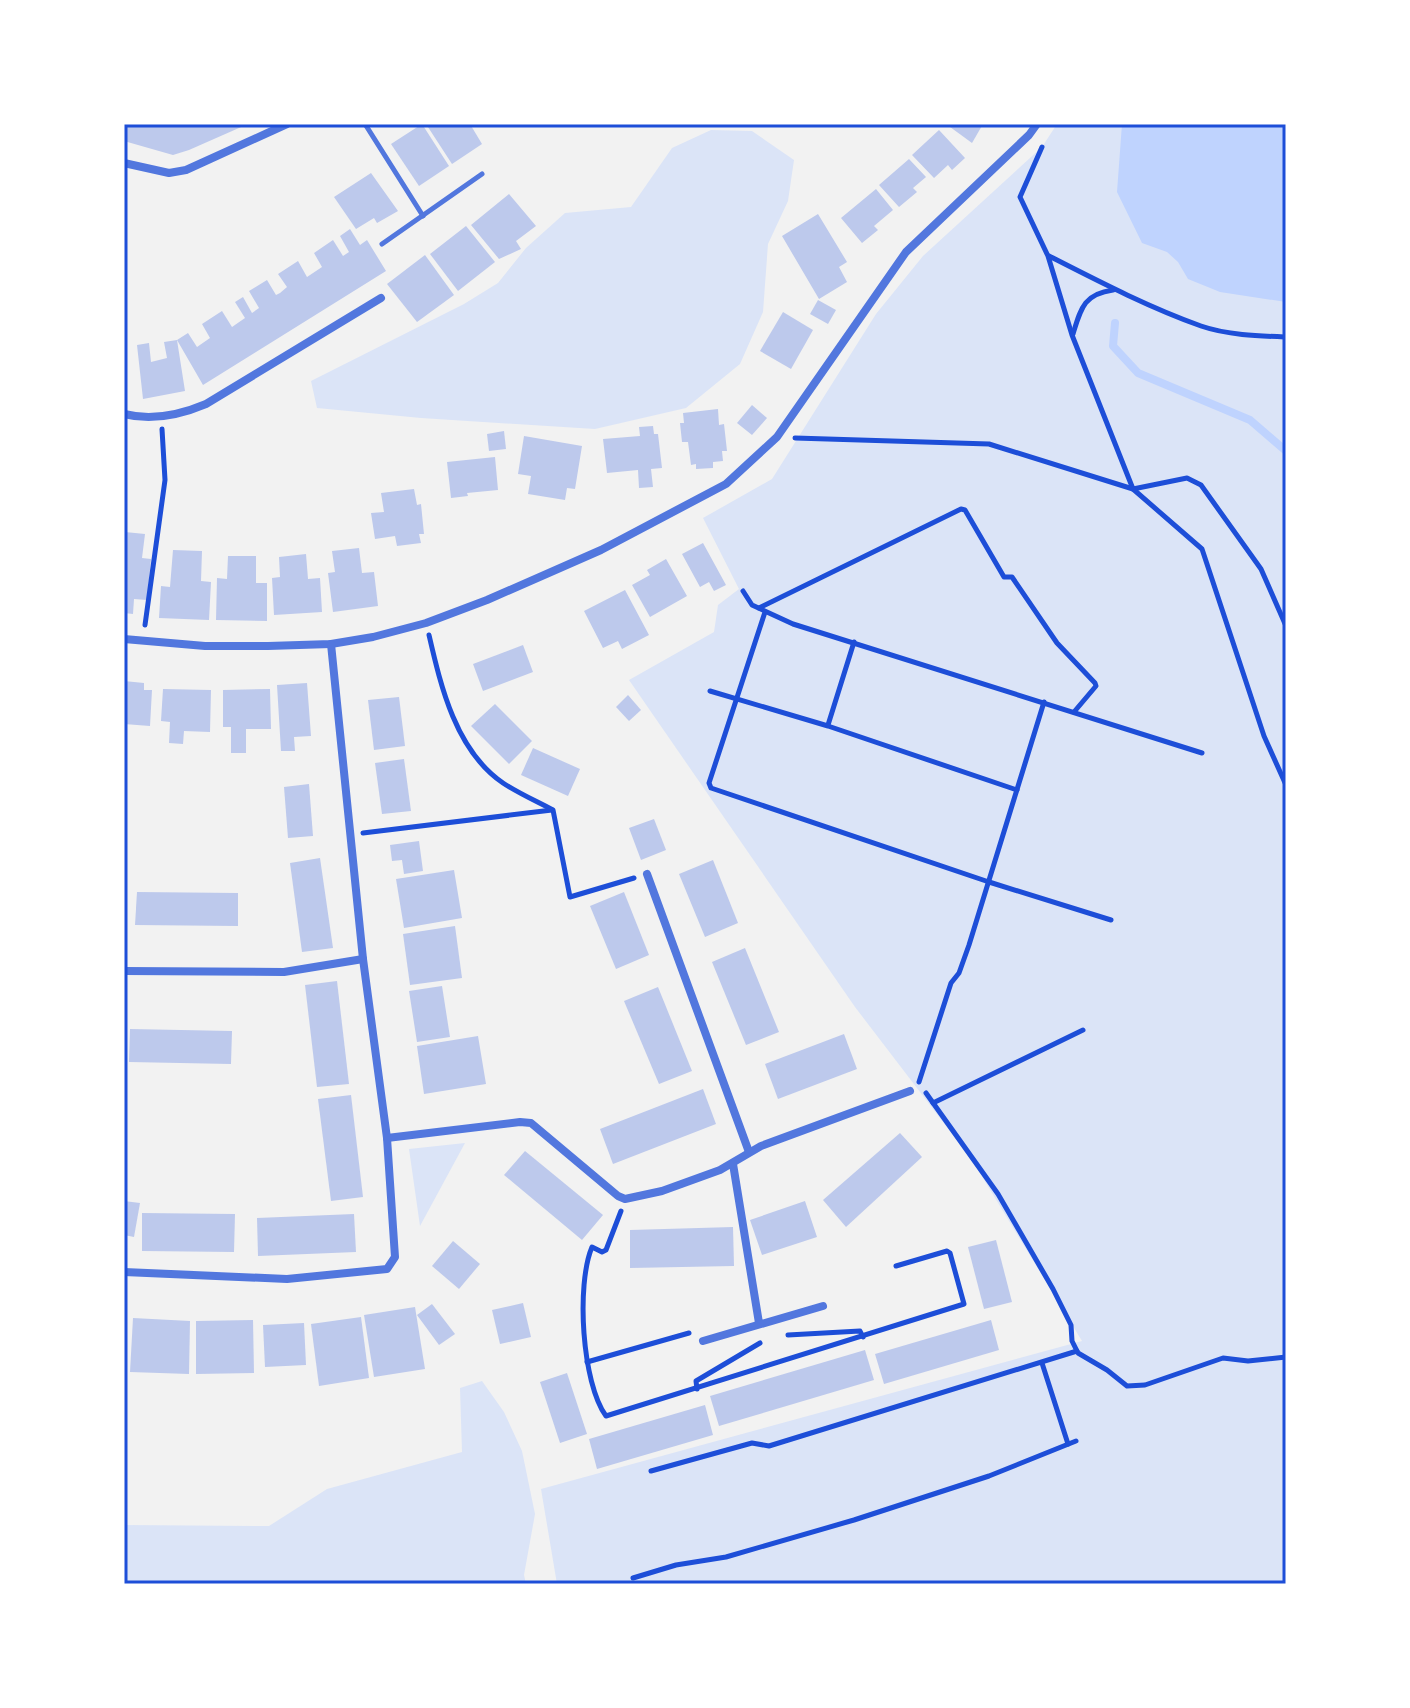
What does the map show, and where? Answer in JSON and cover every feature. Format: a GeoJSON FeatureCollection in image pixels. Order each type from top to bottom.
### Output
{"type":"FeatureCollection","features":[{"type":"Feature","properties":{"kind":"street"},"geometry":{"type":"LineString","coordinates":[[124,639],[205,646],[331,644],[373,637],[426,623],[487,600],[601,550],[726,484],[777,437],[906,252],[1037,124]]}},
{"type":"Feature","properties":{"kind":"street"},"geometry":{"type":"LineString","coordinates":[[124,163],[169,173],[186,170],[285,126]]}},
{"type":"Feature","properties":{"kind":"street"},"geometry":{"type":"LineString","coordinates":[[124,414],[161,417],[185,413],[206,404],[381,298]]}},
{"type":"Feature","properties":{"kind":"street"},"geometry":{"type":"LineString","coordinates":[[124,1272],[287,1279],[387,1269],[395,1257],[387,1138],[363,959],[331,644]]}},
{"type":"Feature","properties":{"kind":"street"},"geometry":{"type":"LineString","coordinates":[[647,874],[749,1152]]}},
{"type":"Feature","properties":{"kind":"street"},"geometry":{"type":"LineString","coordinates":[[124,971],[284,972],[363,959]]}},
{"type":"Feature","properties":{"kind":"street"},"geometry":{"type":"LineString","coordinates":[[387,1138],[531,1123],[625,1199],[662,1191],[733,1164],[749,1152],[910,1091]]}},
{"type":"Feature","properties":{"kind":"street"},"geometry":{"type":"LineString","coordinates":[[733,1164],[763,1322]]}},
{"type":"Feature","properties":{"kind":"street"},"geometry":{"type":"LineString","coordinates":[[703,1341],[823,1306]]}},
{"type":"Feature","properties":{"kind":"lane"},"geometry":{"type":"LineString","coordinates":[[365,124],[423,216]]}},
{"type":"Feature","properties":{"kind":"lane"},"geometry":{"type":"LineString","coordinates":[[382,244],[482,174]]}},
{"type":"Feature","properties":{"kind":"path"},"geometry":{"type":"LineString","coordinates":[[1029,135],[1042,147],[1020,197],[1048,256],[1072,335],[1133,489]]}},
{"type":"Feature","properties":{"kind":"path"},"geometry":{"type":"LineString","coordinates":[[1048,256],[1115,290],[1203,327],[1255,336],[1286,337]]}},
{"type":"Feature","properties":{"kind":"path"},"geometry":{"type":"LineString","coordinates":[[1072,335],[1081,306],[1098,292],[1115,290]]}},
{"type":"Feature","properties":{"kind":"path"},"geometry":{"type":"LineString","coordinates":[[142,642],[165,480],[161,417]]}},
{"type":"Feature","properties":{"kind":"path"},"geometry":{"type":"LineString","coordinates":[[777,437],[989,444],[1133,489],[1202,549],[1264,736],[1286,785]]}},
{"type":"Feature","properties":{"kind":"path"},"geometry":{"type":"LineString","coordinates":[[1133,489],[1187,478],[1201,485],[1261,569],[1286,626]]}},
{"type":"Feature","properties":{"kind":"path"},"geometry":{"type":"LineString","coordinates":[[758,608],[961,509],[1004,577],[1012,577],[1057,643],[1095,683],[1096,686],[1074,712]]}},
{"type":"Feature","properties":{"kind":"path"},"geometry":{"type":"LineString","coordinates":[[743,591],[765,612],[1202,753]]}},
{"type":"Feature","properties":{"kind":"path"},"geometry":{"type":"LineString","coordinates":[[765,612],[709,783],[711,788],[1111,920]]}},
{"type":"Feature","properties":{"kind":"path"},"geometry":{"type":"LineString","coordinates":[[426,623],[440,679],[467,746],[501,782],[553,810]]}},
{"type":"Feature","properties":{"kind":"path"},"geometry":{"type":"LineString","coordinates":[[828,726],[854,642]]}},
{"type":"Feature","properties":{"kind":"path"},"geometry":{"type":"LineString","coordinates":[[710,691],[828,726],[1017,790]]}},
{"type":"Feature","properties":{"kind":"path"},"geometry":{"type":"LineString","coordinates":[[910,1091],[919,1082],[951,983],[959,973],[1044,702]]}},
{"type":"Feature","properties":{"kind":"path"},"geometry":{"type":"LineString","coordinates":[[350,835],[553,810]]}},
{"type":"Feature","properties":{"kind":"path"},"geometry":{"type":"LineString","coordinates":[[553,810],[570,897],[647,874]]}},
{"type":"Feature","properties":{"kind":"path"},"geometry":{"type":"LineString","coordinates":[[933,1103],[1083,1030]]}},
{"type":"Feature","properties":{"kind":"path"},"geometry":{"type":"LineString","coordinates":[[919,1082],[998,1194],[1053,1289],[1071,1325],[1072,1341],[1077,1351],[1127,1386],[1145,1385],[1223,1358],[1248,1361],[1286,1357]]}},
{"type":"Feature","properties":{"kind":"path"},"geometry":{"type":"LineString","coordinates":[[763,1322],[771,1336]]}},
{"type":"Feature","properties":{"kind":"path"},"geometry":{"type":"LineString","coordinates":[[587,1362],[706,1328],[719,1336]]}},
{"type":"Feature","properties":{"kind":"path"},"geometry":{"type":"LineString","coordinates":[[697,1389],[696,1381],[771,1336],[860,1331],[863,1337]]}},
{"type":"Feature","properties":{"kind":"path"},"geometry":{"type":"LineString","coordinates":[[651,1471],[752,1443],[769,1446],[1077,1351]]}},
{"type":"Feature","properties":{"kind":"path"},"geometry":{"type":"LineString","coordinates":[[1042,1363],[1068,1444]]}},
{"type":"Feature","properties":{"kind":"path"},"geometry":{"type":"LineString","coordinates":[[633,1578],[676,1565],[726,1557],[854,1520],[989,1476],[1076,1441]]}},
{"type":"Feature","properties":{"kind":"shaded area"},"geometry":{"type":"Polygon","coordinates":[[[1057,124],[1286,124],[1286,1584],[557,1584],[541,1489],[1082,1341],[972,1160],[855,1007],[629,680],[714,632],[718,605],[739,589],[703,518],[772,479],[876,314],[923,256],[1042,147],[1057,124]]]}},
{"type":"Feature","properties":{"kind":"shaded area"},"geometry":{"type":"Polygon","coordinates":[[[711,130],[752,131],[794,160],[788,201],[768,244],[763,312],[740,364],[686,408],[595,429],[317,408],[311,381],[464,304],[498,283],[526,248],[565,213],[631,207],[672,148],[711,130]]]}},
{"type":"Feature","properties":{"kind":"shaded area"},"geometry":{"type":"Polygon","coordinates":[[[465,1143],[420,1226],[409,1149],[465,1143]]]}},
{"type":"Feature","properties":{"kind":"shaded area"},"geometry":{"type":"Polygon","coordinates":[[[482,1381],[504,1412],[522,1451],[535,1514],[524,1575],[526,1584],[124,1584],[124,1525],[269,1526],[327,1489],[462,1452],[460,1388],[482,1381]]]}},
{"type":"Feature","properties":{"kind":"water"},"geometry":{"type":"Polygon","coordinates":[[[1122,124],[1286,124],[1286,302],[1220,292],[1188,279],[1178,262],[1167,252],[1142,243],[1117,192],[1122,124]]]}},
{"type":"Feature","properties":{"kind":"building"},"geometry":{"type":"Polygon","coordinates":[[[124,124],[248,124],[173,155],[124,141],[124,124]]]}},
{"type":"Feature","properties":{"kind":"building"},"geometry":{"type":"Polygon","coordinates":[[[422,124],[449,166],[419,186],[391,144],[422,124]]]}},
{"type":"Feature","properties":{"kind":"building"},"geometry":{"type":"Polygon","coordinates":[[[426,124],[470,124],[482,144],[452,164],[426,124]]]}},
{"type":"Feature","properties":{"kind":"building"},"geometry":{"type":"Polygon","coordinates":[[[946,124],[983,124],[972,143],[946,124]]]}},
{"type":"Feature","properties":{"kind":"building"},"geometry":{"type":"Polygon","coordinates":[[[939,130],[965,158],[952,170],[948,165],[934,178],[912,155],[939,130]]]}},
{"type":"Feature","properties":{"kind":"building"},"geometry":{"type":"Polygon","coordinates":[[[909,159],[926,177],[913,188],[917,192],[899,207],[879,185],[909,159]]]}},
{"type":"Feature","properties":{"kind":"building"},"geometry":{"type":"Polygon","coordinates":[[[371,173],[398,211],[377,223],[374,218],[356,229],[334,197],[371,173]]]}},
{"type":"Feature","properties":{"kind":"building"},"geometry":{"type":"Polygon","coordinates":[[[876,189],[893,210],[874,226],[878,230],[862,243],[841,218],[876,189]]]}},
{"type":"Feature","properties":{"kind":"building"},"geometry":{"type":"Polygon","coordinates":[[[509,194],[536,226],[516,241],[521,249],[499,259],[471,225],[509,194]]]}},
{"type":"Feature","properties":{"kind":"building"},"geometry":{"type":"Polygon","coordinates":[[[818,214],[847,262],[839,267],[847,282],[819,299],[782,236],[818,214]]]}},
{"type":"Feature","properties":{"kind":"building"},"geometry":{"type":"Polygon","coordinates":[[[466,226],[495,262],[458,291],[430,254],[466,226]]]}},
{"type":"Feature","properties":{"kind":"building"},"geometry":{"type":"Polygon","coordinates":[[[350,229],[360,245],[367,240],[386,271],[203,385],[177,340],[188,333],[197,347],[210,338],[202,324],[222,311],[232,327],[245,318],[235,302],[243,297],[252,313],[259,308],[249,291],[267,280],[276,295],[280,293],[287,287],[278,274],[298,261],[307,277],[322,267],[314,253],[333,240],[343,256],[349,252],[340,236],[350,229]]]}},
{"type":"Feature","properties":{"kind":"building"},"geometry":{"type":"Polygon","coordinates":[[[425,255],[454,295],[417,322],[387,284],[425,255]]]}},
{"type":"Feature","properties":{"kind":"building"},"geometry":{"type":"Polygon","coordinates":[[[818,300],[836,310],[828,324],[810,314],[818,300]]]}},
{"type":"Feature","properties":{"kind":"building"},"geometry":{"type":"Polygon","coordinates":[[[783,312],[813,330],[791,369],[760,351],[783,312]]]}},
{"type":"Feature","properties":{"kind":"building"},"geometry":{"type":"Polygon","coordinates":[[[177,340],[185,391],[143,399],[137,345],[149,343],[151,362],[167,358],[164,342],[177,340]]]}},
{"type":"Feature","properties":{"kind":"building"},"geometry":{"type":"Polygon","coordinates":[[[752,405],[767,418],[752,435],[737,423],[752,405]]]}},
{"type":"Feature","properties":{"kind":"building"},"geometry":{"type":"Polygon","coordinates":[[[718,409],[719,425],[724,424],[727,451],[722,451],[723,461],[713,462],[713,468],[696,469],[696,464],[691,465],[688,442],[682,442],[680,423],[684,423],[683,413],[718,409]]]}},
{"type":"Feature","properties":{"kind":"building"},"geometry":{"type":"Polygon","coordinates":[[[653,426],[654,434],[658,434],[662,468],[651,469],[653,487],[639,488],[638,470],[607,473],[603,439],[640,436],[639,427],[653,426]]]}},
{"type":"Feature","properties":{"kind":"building"},"geometry":{"type":"Polygon","coordinates":[[[504,431],[506,449],[489,451],[487,434],[504,431]]]}},
{"type":"Feature","properties":{"kind":"building"},"geometry":{"type":"Polygon","coordinates":[[[524,436],[582,446],[575,489],[567,488],[565,500],[528,494],[531,476],[518,474],[524,436]]]}},
{"type":"Feature","properties":{"kind":"building"},"geometry":{"type":"Polygon","coordinates":[[[495,457],[498,490],[451,498],[447,462],[495,457]]]}},
{"type":"Feature","properties":{"kind":"building"},"geometry":{"type":"Polygon","coordinates":[[[414,489],[417,505],[421,504],[424,534],[419,534],[421,543],[397,546],[395,536],[375,539],[371,513],[384,512],[381,493],[414,489]]]}},
{"type":"Feature","properties":{"kind":"building"},"geometry":{"type":"Polygon","coordinates":[[[125,532],[145,534],[142,558],[151,559],[147,600],[134,599],[133,614],[124,613],[125,532]]]}},
{"type":"Feature","properties":{"kind":"building"},"geometry":{"type":"Polygon","coordinates":[[[703,543],[726,585],[714,591],[709,582],[700,587],[682,554],[703,543]]]}},
{"type":"Feature","properties":{"kind":"building"},"geometry":{"type":"Polygon","coordinates":[[[359,548],[362,573],[374,572],[378,606],[333,612],[328,573],[335,572],[332,551],[359,548]]]}},
{"type":"Feature","properties":{"kind":"building"},"geometry":{"type":"Polygon","coordinates":[[[173,550],[202,551],[201,581],[211,582],[209,620],[159,618],[161,586],[170,587],[173,550]]]}},
{"type":"Feature","properties":{"kind":"building"},"geometry":{"type":"Polygon","coordinates":[[[306,554],[308,579],[320,578],[322,612],[274,615],[272,578],[280,577],[279,557],[306,554]]]}},
{"type":"Feature","properties":{"kind":"building"},"geometry":{"type":"Polygon","coordinates":[[[228,556],[256,556],[256,583],[267,583],[267,621],[216,620],[217,578],[227,579],[228,556]]]}},
{"type":"Feature","properties":{"kind":"building"},"geometry":{"type":"Polygon","coordinates":[[[666,559],[687,596],[650,617],[632,585],[650,575],[647,570],[666,559]]]}},
{"type":"Feature","properties":{"kind":"building"},"geometry":{"type":"Polygon","coordinates":[[[625,590],[649,635],[622,649],[618,641],[603,648],[584,611],[625,590]]]}},
{"type":"Feature","properties":{"kind":"building"},"geometry":{"type":"Polygon","coordinates":[[[523,645],[533,672],[483,691],[473,664],[523,645]]]}},
{"type":"Feature","properties":{"kind":"building"},"geometry":{"type":"Polygon","coordinates":[[[124,681],[144,683],[144,690],[152,690],[150,726],[124,724],[124,681]]]}},
{"type":"Feature","properties":{"kind":"building"},"geometry":{"type":"Polygon","coordinates":[[[307,683],[311,736],[294,737],[295,751],[281,751],[277,685],[307,683]]]}},
{"type":"Feature","properties":{"kind":"building"},"geometry":{"type":"Polygon","coordinates":[[[163,689],[211,690],[210,732],[184,731],[183,744],[169,743],[170,722],[161,721],[163,689]]]}},
{"type":"Feature","properties":{"kind":"building"},"geometry":{"type":"Polygon","coordinates":[[[270,689],[271,729],[246,729],[246,753],[231,753],[231,727],[223,727],[223,690],[270,689]]]}},
{"type":"Feature","properties":{"kind":"building"},"geometry":{"type":"Polygon","coordinates":[[[628,695],[641,710],[629,721],[616,707],[628,695]]]}},
{"type":"Feature","properties":{"kind":"building"},"geometry":{"type":"Polygon","coordinates":[[[399,697],[405,746],[374,750],[368,700],[399,697]]]}},
{"type":"Feature","properties":{"kind":"building"},"geometry":{"type":"Polygon","coordinates":[[[495,704],[532,741],[509,764],[471,726],[495,704]]]}},
{"type":"Feature","properties":{"kind":"building"},"geometry":{"type":"Polygon","coordinates":[[[533,748],[580,769],[568,796],[521,775],[533,748]]]}},
{"type":"Feature","properties":{"kind":"building"},"geometry":{"type":"Polygon","coordinates":[[[404,759],[411,811],[382,814],[375,763],[404,759]]]}},
{"type":"Feature","properties":{"kind":"building"},"geometry":{"type":"Polygon","coordinates":[[[309,784],[313,836],[288,838],[284,787],[309,784]]]}},
{"type":"Feature","properties":{"kind":"building"},"geometry":{"type":"Polygon","coordinates":[[[654,819],[666,850],[641,860],[629,828],[654,819]]]}},
{"type":"Feature","properties":{"kind":"building"},"geometry":{"type":"Polygon","coordinates":[[[419,841],[423,871],[404,874],[402,860],[392,861],[390,845],[419,841]]]}},
{"type":"Feature","properties":{"kind":"building"},"geometry":{"type":"Polygon","coordinates":[[[320,858],[333,948],[302,952],[290,863],[320,858]]]}},
{"type":"Feature","properties":{"kind":"building"},"geometry":{"type":"Polygon","coordinates":[[[713,860],[738,923],[705,937],[679,874],[713,860]]]}},
{"type":"Feature","properties":{"kind":"building"},"geometry":{"type":"Polygon","coordinates":[[[454,870],[462,918],[404,928],[396,879],[454,870]]]}},
{"type":"Feature","properties":{"kind":"building"},"geometry":{"type":"Polygon","coordinates":[[[137,892],[238,893],[238,926],[135,925],[137,892]]]}},
{"type":"Feature","properties":{"kind":"building"},"geometry":{"type":"Polygon","coordinates":[[[624,892],[649,955],[616,969],[590,906],[624,892]]]}},
{"type":"Feature","properties":{"kind":"building"},"geometry":{"type":"Polygon","coordinates":[[[455,926],[462,978],[410,985],[403,934],[455,926]]]}},
{"type":"Feature","properties":{"kind":"building"},"geometry":{"type":"Polygon","coordinates":[[[745,948],[779,1032],[746,1045],[712,962],[745,948]]]}},
{"type":"Feature","properties":{"kind":"building"},"geometry":{"type":"Polygon","coordinates":[[[337,981],[349,1084],[317,1087],[305,985],[337,981]]]}},
{"type":"Feature","properties":{"kind":"building"},"geometry":{"type":"Polygon","coordinates":[[[442,986],[450,1037],[417,1042],[409,991],[442,986]]]}},
{"type":"Feature","properties":{"kind":"building"},"geometry":{"type":"Polygon","coordinates":[[[658,987],[692,1071],[659,1084],[624,1001],[658,987]]]}},
{"type":"Feature","properties":{"kind":"building"},"geometry":{"type":"Polygon","coordinates":[[[130,1029],[232,1031],[231,1064],[129,1062],[130,1029]]]}},
{"type":"Feature","properties":{"kind":"building"},"geometry":{"type":"Polygon","coordinates":[[[844,1034],[857,1069],[778,1099],[765,1064],[844,1034]]]}},
{"type":"Feature","properties":{"kind":"building"},"geometry":{"type":"Polygon","coordinates":[[[478,1036],[486,1084],[424,1094],[417,1046],[478,1036]]]}},
{"type":"Feature","properties":{"kind":"building"},"geometry":{"type":"Polygon","coordinates":[[[703,1089],[716,1124],[613,1164],[600,1129],[703,1089]]]}},
{"type":"Feature","properties":{"kind":"building"},"geometry":{"type":"Polygon","coordinates":[[[351,1095],[363,1197],[331,1201],[318,1099],[351,1095]]]}},
{"type":"Feature","properties":{"kind":"building"},"geometry":{"type":"Polygon","coordinates":[[[900,1133],[922,1157],[846,1227],[823,1200],[900,1133]]]}},
{"type":"Feature","properties":{"kind":"building"},"geometry":{"type":"Polygon","coordinates":[[[525,1151],[603,1215],[582,1240],[504,1175],[525,1151]]]}},
{"type":"Feature","properties":{"kind":"building"},"geometry":{"type":"Polygon","coordinates":[[[124,1201],[140,1203],[134,1237],[124,1235],[124,1201]]]}},
{"type":"Feature","properties":{"kind":"building"},"geometry":{"type":"Polygon","coordinates":[[[805,1201],[817,1237],[762,1255],[750,1220],[805,1201]]]}},
{"type":"Feature","properties":{"kind":"building"},"geometry":{"type":"Polygon","coordinates":[[[142,1213],[235,1214],[234,1252],[142,1251],[142,1213]]]}},
{"type":"Feature","properties":{"kind":"building"},"geometry":{"type":"Polygon","coordinates":[[[354,1214],[356,1252],[258,1256],[257,1218],[354,1214]]]}},
{"type":"Feature","properties":{"kind":"building"},"geometry":{"type":"Polygon","coordinates":[[[733,1227],[734,1266],[630,1268],[630,1230],[733,1227]]]}},
{"type":"Feature","properties":{"kind":"building"},"geometry":{"type":"Polygon","coordinates":[[[996,1240],[1012,1302],[984,1309],[968,1247],[996,1240]]]}},
{"type":"Feature","properties":{"kind":"building"},"geometry":{"type":"Polygon","coordinates":[[[453,1241],[480,1264],[459,1289],[432,1266],[453,1241]]]}},
{"type":"Feature","properties":{"kind":"building"},"geometry":{"type":"Polygon","coordinates":[[[523,1303],[531,1337],[500,1344],[492,1310],[523,1303]]]}},
{"type":"Feature","properties":{"kind":"building"},"geometry":{"type":"Polygon","coordinates":[[[432,1304],[455,1334],[439,1345],[417,1315],[432,1304]]]}},
{"type":"Feature","properties":{"kind":"building"},"geometry":{"type":"Polygon","coordinates":[[[415,1307],[425,1369],[374,1377],[364,1315],[415,1307]]]}},
{"type":"Feature","properties":{"kind":"building"},"geometry":{"type":"Polygon","coordinates":[[[361,1317],[369,1378],[319,1386],[311,1324],[361,1317]]]}},
{"type":"Feature","properties":{"kind":"building"},"geometry":{"type":"Polygon","coordinates":[[[133,1318],[190,1321],[189,1374],[130,1372],[133,1318]]]}},
{"type":"Feature","properties":{"kind":"building"},"geometry":{"type":"Polygon","coordinates":[[[253,1320],[254,1373],[196,1374],[196,1321],[253,1320]]]}},
{"type":"Feature","properties":{"kind":"building"},"geometry":{"type":"Polygon","coordinates":[[[991,1320],[999,1350],[884,1384],[875,1354],[991,1320]]]}},
{"type":"Feature","properties":{"kind":"building"},"geometry":{"type":"Polygon","coordinates":[[[304,1323],[306,1365],[265,1367],[263,1325],[304,1323]]]}},
{"type":"Feature","properties":{"kind":"building"},"geometry":{"type":"Polygon","coordinates":[[[865,1350],[874,1380],[719,1426],[710,1396],[865,1350]]]}},
{"type":"Feature","properties":{"kind":"building"},"geometry":{"type":"Polygon","coordinates":[[[567,1373],[587,1434],[560,1443],[540,1382],[567,1373]]]}},
{"type":"Feature","properties":{"kind":"building"},"geometry":{"type":"Polygon","coordinates":[[[705,1405],[713,1435],[597,1469],[589,1439],[705,1405]]]}},
{"type":"Feature","properties":{"kind":"waterway"},"geometry":{"type":"LineString","coordinates":[[1115,323],[1113,346],[1138,373],[1250,420],[1286,451]]}}]}
